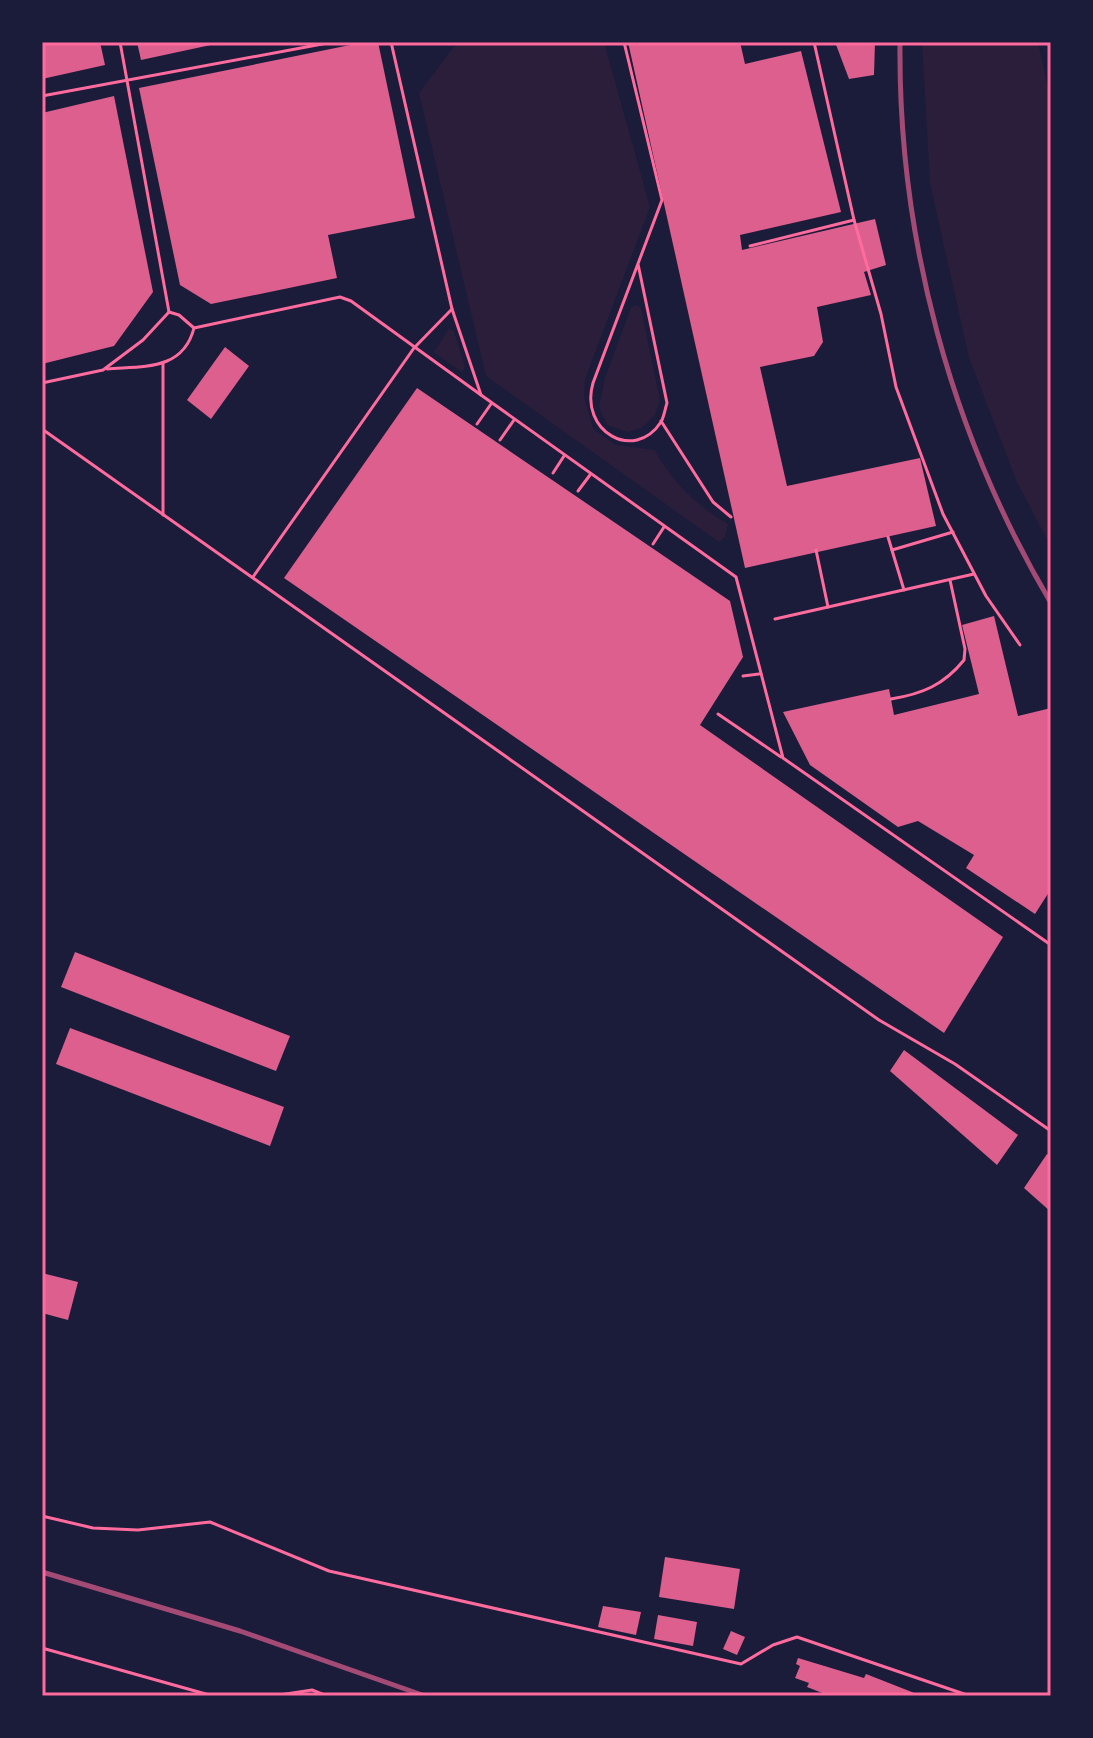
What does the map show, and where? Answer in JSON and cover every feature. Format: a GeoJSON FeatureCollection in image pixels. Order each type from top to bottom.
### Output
{"type":"FeatureCollection","features":[{"type":"Feature","properties":{"kind":"lane"},"geometry":{"type":"LineString","coordinates":[[120,42],[169,312]]}},
{"type":"Feature","properties":{"kind":"lane"},"geometry":{"type":"LineString","coordinates":[[42,96],[333,42]]}},
{"type":"Feature","properties":{"kind":"lane"},"geometry":{"type":"LineString","coordinates":[[391,42],[452,309],[481,395]]}},
{"type":"Feature","properties":{"kind":"lane"},"geometry":{"type":"LineString","coordinates":[[624,42],[662,200],[593,383],[591,407],[594,419],[600,428],[622,440],[636,439],[650,432],[661,421],[667,403],[638,264]]}},
{"type":"Feature","properties":{"kind":"lane"},"geometry":{"type":"LineString","coordinates":[[814,42],[896,387],[943,514],[986,596],[1020,645]]}},
{"type":"Feature","properties":{"kind":"lane"},"geometry":{"type":"LineString","coordinates":[[750,246],[854,220]]}},
{"type":"Feature","properties":{"kind":"lane"},"geometry":{"type":"LineString","coordinates":[[194,328],[340,297],[351,301],[736,577],[783,758]]}},
{"type":"Feature","properties":{"kind":"lane"},"geometry":{"type":"LineString","coordinates":[[253,577],[414,348],[452,309]]}},
{"type":"Feature","properties":{"kind":"lane"},"geometry":{"type":"LineString","coordinates":[[169,312],[179,315],[194,328]]}},
{"type":"Feature","properties":{"kind":"lane"},"geometry":{"type":"LineString","coordinates":[[103,370],[143,340],[169,312]]}},
{"type":"Feature","properties":{"kind":"lane"},"geometry":{"type":"LineString","coordinates":[[42,383],[103,370],[163,364],[188,346],[194,328]]}},
{"type":"Feature","properties":{"kind":"lane"},"geometry":{"type":"LineString","coordinates":[[163,364],[163,515]]}},
{"type":"Feature","properties":{"kind":"lane"},"geometry":{"type":"LineString","coordinates":[[477,424],[492,403]]}},
{"type":"Feature","properties":{"kind":"lane"},"geometry":{"type":"LineString","coordinates":[[500,440],[514,419]]}},
{"type":"Feature","properties":{"kind":"lane"},"geometry":{"type":"LineString","coordinates":[[661,421],[713,502],[731,517]]}},
{"type":"Feature","properties":{"kind":"lane"},"geometry":{"type":"LineString","coordinates":[[42,429],[879,1020],[955,1064],[1051,1131]]}},
{"type":"Feature","properties":{"kind":"lane"},"geometry":{"type":"LineString","coordinates":[[553,473],[565,455]]}},
{"type":"Feature","properties":{"kind":"lane"},"geometry":{"type":"LineString","coordinates":[[578,491],[591,473]]}},
{"type":"Feature","properties":{"kind":"lane"},"geometry":{"type":"LineString","coordinates":[[653,544],[665,526]]}},
{"type":"Feature","properties":{"kind":"lane"},"geometry":{"type":"LineString","coordinates":[[892,550],[953,532]]}},
{"type":"Feature","properties":{"kind":"lane"},"geometry":{"type":"LineString","coordinates":[[888,537],[904,590]]}},
{"type":"Feature","properties":{"kind":"lane"},"geometry":{"type":"LineString","coordinates":[[816,550],[828,607]]}},
{"type":"Feature","properties":{"kind":"lane"},"geometry":{"type":"LineString","coordinates":[[775,619],[975,574]]}},
{"type":"Feature","properties":{"kind":"lane"},"geometry":{"type":"LineString","coordinates":[[891,699],[938,686],[964,660],[965,649],[950,580]]}},
{"type":"Feature","properties":{"kind":"lane"},"geometry":{"type":"LineString","coordinates":[[743,676],[761,674]]}},
{"type":"Feature","properties":{"kind":"lane"},"geometry":{"type":"LineString","coordinates":[[718,714],[1051,945]]}},
{"type":"Feature","properties":{"kind":"lane"},"geometry":{"type":"LineString","coordinates":[[1046,1127],[1051,1119]]}},
{"type":"Feature","properties":{"kind":"lane"},"geometry":{"type":"LineString","coordinates":[[42,1516],[93,1528],[138,1530],[210,1522],[329,1571],[741,1664],[773,1645],[797,1637],[970,1696]]}},
{"type":"Feature","properties":{"kind":"lane"},"geometry":{"type":"LineString","coordinates":[[42,1648],[213,1696]]}},
{"type":"Feature","properties":{"kind":"lane"},"geometry":{"type":"LineString","coordinates":[[273,1696],[312,1690],[327,1696]]}},
{"type":"Feature","properties":{"kind":"shaded area"},"geometry":{"type":"Polygon","coordinates":[[[604,42],[650,207],[585,379],[584,396],[593,429],[616,445],[655,450],[686,492],[728,524],[725,537],[719,542],[486,376],[419,93],[456,44],[604,42]]]}},
{"type":"Feature","properties":{"kind":"shaded area"},"geometry":{"type":"Polygon","coordinates":[[[922,42],[1038,42],[1051,102],[1051,547],[1017,482],[969,358],[930,183],[922,42]]]}},
{"type":"Feature","properties":{"kind":"shaded area"},"geometry":{"type":"Polygon","coordinates":[[[637,305],[641,308],[660,400],[655,415],[641,428],[628,432],[607,425],[599,407],[605,378],[631,308],[637,305]]]}},
{"type":"Feature","properties":{"kind":"shaded area"},"geometry":{"type":"Polygon","coordinates":[[[449,329],[454,331],[465,367],[462,372],[434,352],[449,329]]]}},
{"type":"Feature","properties":{"kind":"building"},"geometry":{"type":"Polygon","coordinates":[[[42,42],[100,42],[105,65],[42,79],[42,42]]]}},
{"type":"Feature","properties":{"kind":"building"},"geometry":{"type":"Polygon","coordinates":[[[137,42],[220,42],[220,43],[141,60],[137,42]]]}},
{"type":"Feature","properties":{"kind":"building"},"geometry":{"type":"Polygon","coordinates":[[[365,42],[378,42],[415,218],[328,235],[337,278],[211,304],[180,285],[139,88],[365,42]]]}},
{"type":"Feature","properties":{"kind":"building"},"geometry":{"type":"Polygon","coordinates":[[[628,42],[740,42],[745,64],[801,51],[841,212],[740,235],[742,250],[875,219],[886,265],[864,272],[871,295],[817,307],[823,342],[814,356],[760,367],[787,486],[920,458],[936,526],[745,568],[628,42]]]}},
{"type":"Feature","properties":{"kind":"building"},"geometry":{"type":"Polygon","coordinates":[[[835,42],[875,42],[874,75],[849,79],[835,42]]]}},
{"type":"Feature","properties":{"kind":"building"},"geometry":{"type":"Polygon","coordinates":[[[114,96],[153,292],[114,346],[42,364],[42,113],[114,96]]]}},
{"type":"Feature","properties":{"kind":"building"},"geometry":{"type":"Polygon","coordinates":[[[225,347],[249,366],[211,419],[187,400],[225,347]]]}},
{"type":"Feature","properties":{"kind":"building"},"geometry":{"type":"Polygon","coordinates":[[[417,388],[730,601],[743,657],[700,725],[1003,937],[944,1033],[284,578],[417,388]]]}},
{"type":"Feature","properties":{"kind":"building"},"geometry":{"type":"Polygon","coordinates":[[[994,616],[1018,716],[1051,708],[1051,889],[1035,914],[966,868],[974,855],[918,821],[898,827],[810,765],[783,712],[889,689],[894,715],[979,694],[962,625],[994,616]]]}},
{"type":"Feature","properties":{"kind":"building"},"geometry":{"type":"Polygon","coordinates":[[[75,952],[290,1036],[276,1071],[61,987],[75,952]]]}},
{"type":"Feature","properties":{"kind":"building"},"geometry":{"type":"Polygon","coordinates":[[[70,1028],[284,1107],[270,1146],[56,1064],[70,1028]]]}},
{"type":"Feature","properties":{"kind":"building"},"geometry":{"type":"Polygon","coordinates":[[[904,1050],[1018,1135],[997,1165],[890,1071],[904,1050]]]}},
{"type":"Feature","properties":{"kind":"building"},"geometry":{"type":"Polygon","coordinates":[[[1047,1154],[1051,1156],[1051,1212],[1024,1188],[1047,1154]]]}},
{"type":"Feature","properties":{"kind":"building"},"geometry":{"type":"Polygon","coordinates":[[[42,1273],[78,1282],[68,1320],[42,1313],[42,1273]]]}},
{"type":"Feature","properties":{"kind":"building"},"geometry":{"type":"Polygon","coordinates":[[[665,1557],[740,1569],[734,1609],[659,1597],[665,1557]]]}},
{"type":"Feature","properties":{"kind":"building"},"geometry":{"type":"Polygon","coordinates":[[[603,1606],[641,1612],[636,1635],[598,1627],[603,1606]]]}},
{"type":"Feature","properties":{"kind":"building"},"geometry":{"type":"Polygon","coordinates":[[[658,1615],[697,1622],[693,1646],[654,1639],[658,1615]]]}},
{"type":"Feature","properties":{"kind":"building"},"geometry":{"type":"Polygon","coordinates":[[[731,1631],[745,1637],[737,1655],[723,1649],[731,1631]]]}},
{"type":"Feature","properties":{"kind":"building"},"geometry":{"type":"Polygon","coordinates":[[[798,1658],[864,1678],[866,1674],[922,1696],[830,1696],[807,1687],[809,1683],[795,1678],[800,1666],[796,1664],[798,1658]]]}},
{"type":"Feature","properties":{"kind":"railway"},"geometry":{"type":"LineString","coordinates":[[900,42],[902,115],[909,189],[937,333],[985,472],[1051,603]]}},
{"type":"Feature","properties":{"kind":"railway"},"geometry":{"type":"LineString","coordinates":[[42,1572],[240,1631],[425,1696]]}}]}
